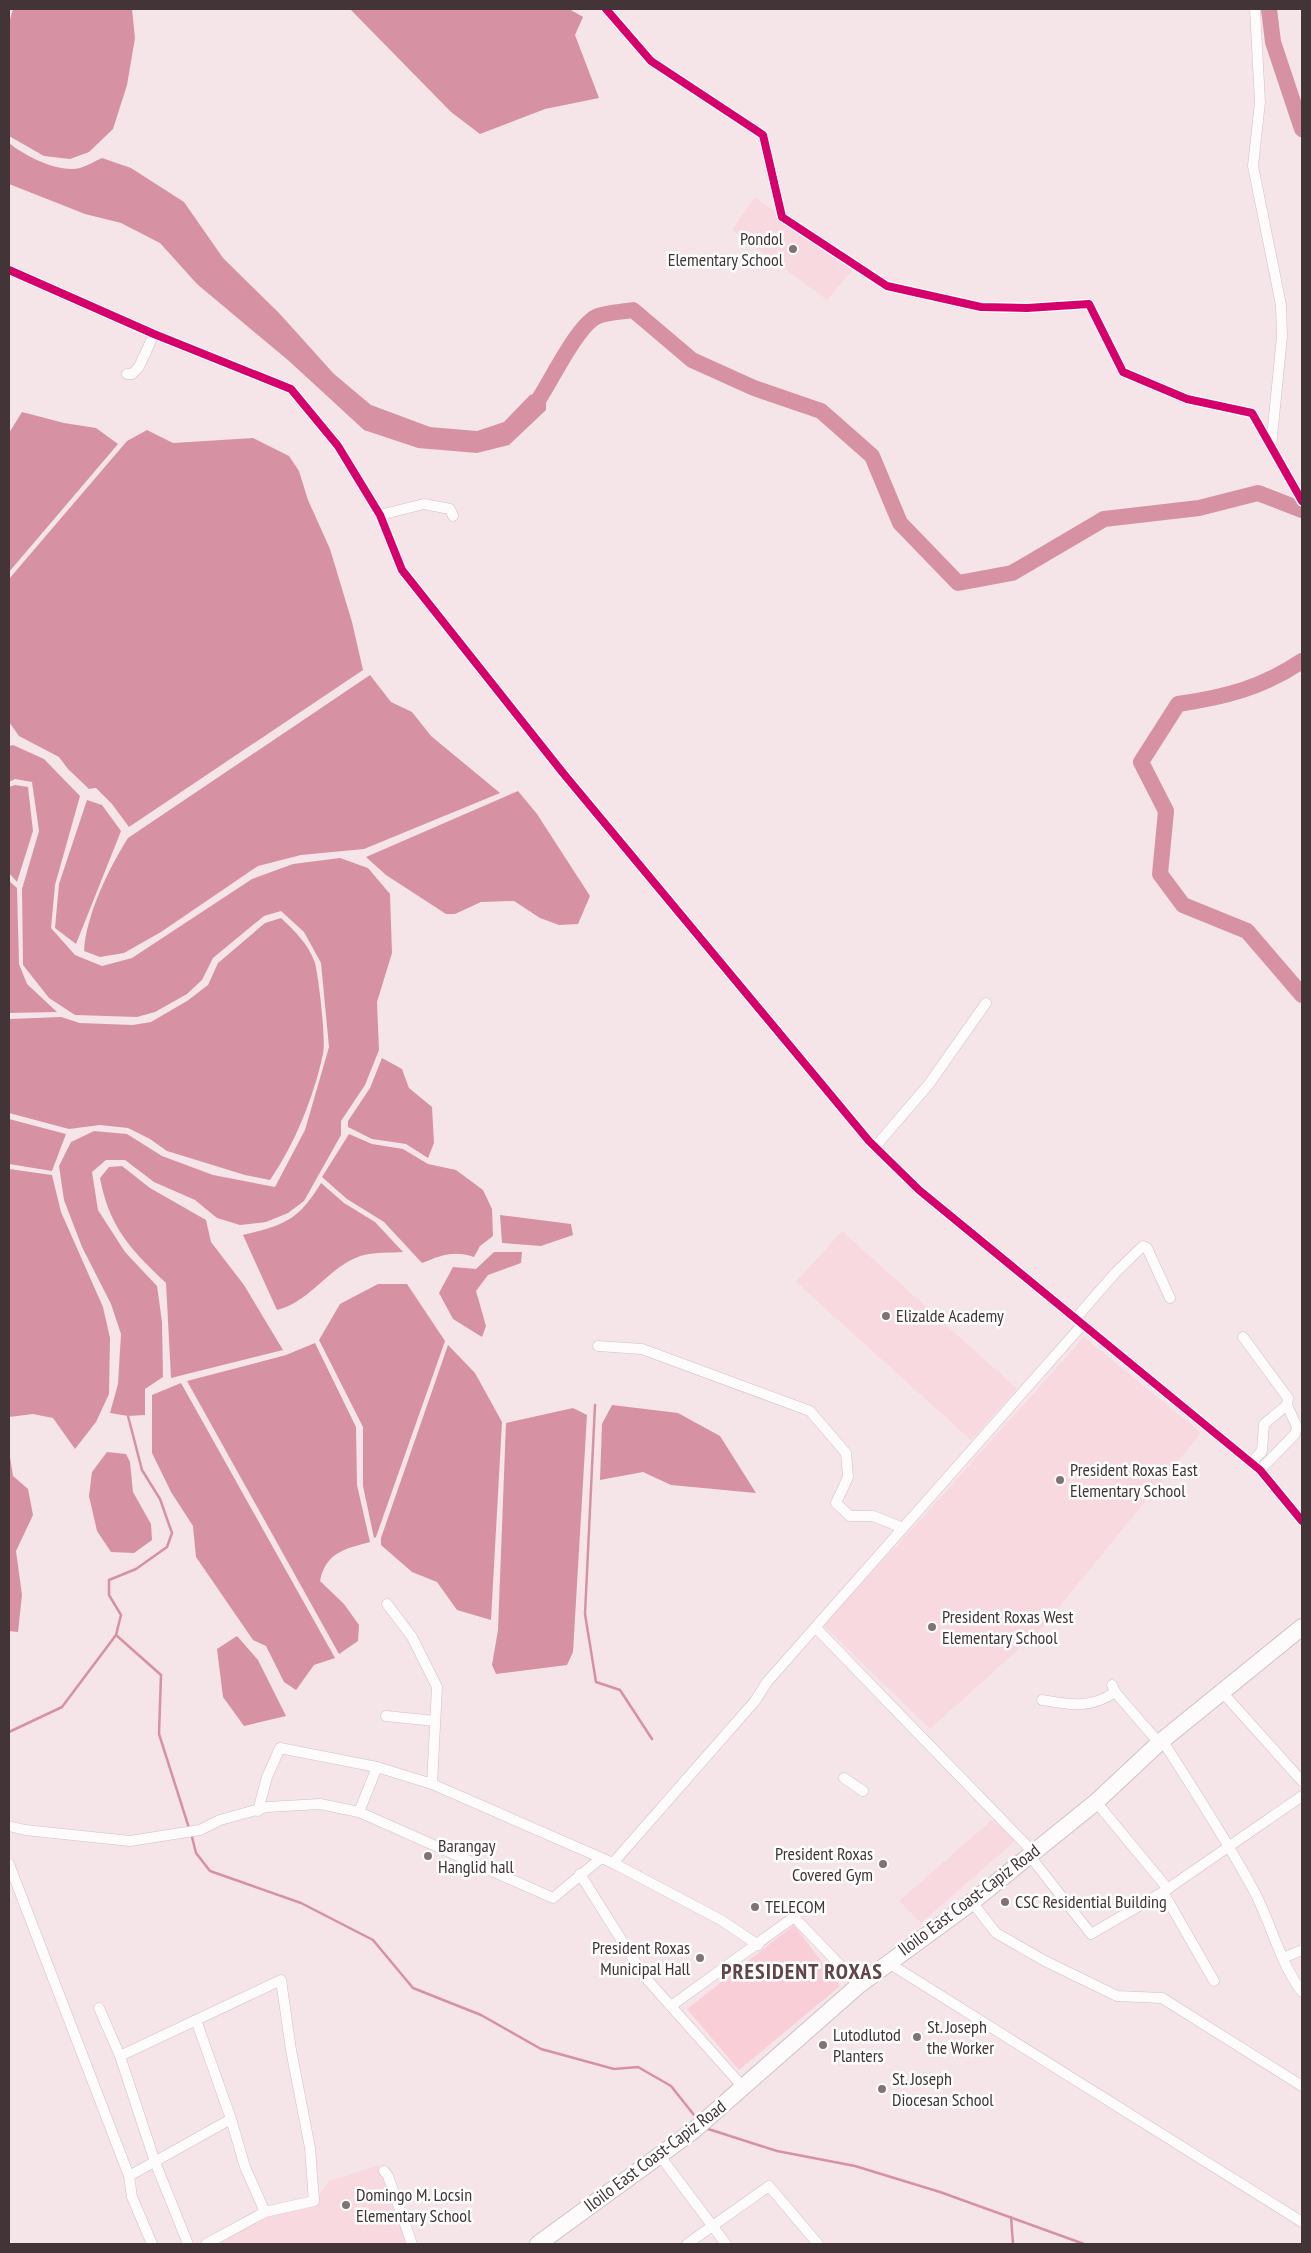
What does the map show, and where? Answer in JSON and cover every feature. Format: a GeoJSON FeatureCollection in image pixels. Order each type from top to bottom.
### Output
{"type":"FeatureCollection","features":[{"type":"Feature","properties":{"kind":"main road","name":"Iloilo East Coast-Capiz Road"},"geometry":{"type":"LineString","coordinates":[[544,2243],[693,2131],[859,1985],[887,1962],[972,1902],[1096,1802],[1161,1741],[1302,1627]]}},
{"type":"Feature","properties":{"kind":"street"},"geometry":{"type":"LineString","coordinates":[[606,9],[651,61],[763,135],[782,216],[887,286],[980,308],[1027,308],[1089,304],[1123,372],[1187,399],[1252,413],[1302,501]]}},
{"type":"Feature","properties":{"kind":"street"},"geometry":{"type":"LineString","coordinates":[[1255,9],[1260,102],[1253,166],[1281,306],[1282,336],[1272,447]]}},
{"type":"Feature","properties":{"kind":"street"},"geometry":{"type":"LineString","coordinates":[[9,270],[154,334],[292,389],[338,446],[380,514],[402,570],[563,774],[875,1147],[919,1190],[1260,1470],[1302,1521]]}},
{"type":"Feature","properties":{"kind":"street"},"geometry":{"type":"LineString","coordinates":[[127,374],[132,374],[139,366],[154,334]]}},
{"type":"Feature","properties":{"kind":"street"},"geometry":{"type":"LineString","coordinates":[[380,514],[424,504],[450,509],[453,516]]}},
{"type":"Feature","properties":{"kind":"street"},"geometry":{"type":"LineString","coordinates":[[875,1147],[929,1084],[986,1003]]}},
{"type":"Feature","properties":{"kind":"street"},"geometry":{"type":"LineString","coordinates":[[613,1863],[755,1701],[767,1682],[903,1528],[1080,1321],[1116,1272],[1143,1246],[1147,1248],[1170,1298]]}},
{"type":"Feature","properties":{"kind":"street"},"geometry":{"type":"LineString","coordinates":[[1243,1337],[1288,1398],[1287,1405],[1297,1427],[1295,1434],[1260,1470]]}},
{"type":"Feature","properties":{"kind":"street"},"geometry":{"type":"LineString","coordinates":[[598,1346],[642,1349],[810,1411],[846,1453],[848,1476],[836,1503],[850,1516],[873,1516],[903,1528]]}},
{"type":"Feature","properties":{"kind":"street"},"geometry":{"type":"LineString","coordinates":[[1251,1463],[1262,1451],[1264,1424],[1287,1405]]}},
{"type":"Feature","properties":{"kind":"street"},"geometry":{"type":"LineString","coordinates":[[387,1604],[412,1638],[437,1687],[432,1784]]}},
{"type":"Feature","properties":{"kind":"street"},"geometry":{"type":"LineString","coordinates":[[816,1628],[1031,1853],[1091,1934],[1165,1890],[1302,1796]]}},
{"type":"Feature","properties":{"kind":"street"},"geometry":{"type":"LineString","coordinates":[[1042,1700],[1062,1704],[1094,1704],[1114,1689],[1161,1741],[1228,1845],[1255,1893],[1283,1958],[1302,1992]]}},
{"type":"Feature","properties":{"kind":"street"},"geometry":{"type":"LineString","coordinates":[[1222,1692],[1302,1781]]}},
{"type":"Feature","properties":{"kind":"street"},"geometry":{"type":"LineString","coordinates":[[386,1716],[435,1721]]}},
{"type":"Feature","properties":{"kind":"street"},"geometry":{"type":"LineString","coordinates":[[258,1811],[267,1777],[280,1748],[377,1767],[432,1784],[600,1859],[613,1863],[721,1920],[758,1945]]}},
{"type":"Feature","properties":{"kind":"street"},"geometry":{"type":"LineString","coordinates":[[359,1812],[377,1767]]}},
{"type":"Feature","properties":{"kind":"street"},"geometry":{"type":"LineString","coordinates":[[844,1778],[863,1791]]}},
{"type":"Feature","properties":{"kind":"street"},"geometry":{"type":"LineString","coordinates":[[1096,1802],[1165,1890],[1214,1981]]}},
{"type":"Feature","properties":{"kind":"street"},"geometry":{"type":"LineString","coordinates":[[9,1826],[25,1830],[130,1841],[200,1830],[220,1820],[267,1807],[320,1804],[359,1812],[552,1898],[600,1859]]}},
{"type":"Feature","properties":{"kind":"street"},"geometry":{"type":"LineString","coordinates":[[9,1864],[128,2176],[132,2196],[152,2244]]}},
{"type":"Feature","properties":{"kind":"street"},"geometry":{"type":"LineString","coordinates":[[580,1874],[644,1976],[743,2087]]}},
{"type":"Feature","properties":{"kind":"street"},"geometry":{"type":"LineString","coordinates":[[972,1902],[996,1933],[1044,1961],[1117,1996],[1162,1998],[1302,2086]]}},
{"type":"Feature","properties":{"kind":"street"},"geometry":{"type":"LineString","coordinates":[[671,2006],[758,1945],[794,1917],[859,1985]]}},
{"type":"Feature","properties":{"kind":"street"},"geometry":{"type":"LineString","coordinates":[[1283,1958],[1302,1950]]}},
{"type":"Feature","properties":{"kind":"street"},"geometry":{"type":"LineString","coordinates":[[887,1962],[1302,2222]]}},
{"type":"Feature","properties":{"kind":"street"},"geometry":{"type":"LineString","coordinates":[[120,2056],[281,1980],[291,2050],[310,2148],[314,2201],[265,2212],[206,2244]]}},
{"type":"Feature","properties":{"kind":"street"},"geometry":{"type":"LineString","coordinates":[[99,2008],[120,2056],[155,2162],[188,2244]]}},
{"type":"Feature","properties":{"kind":"street"},"geometry":{"type":"LineString","coordinates":[[196,2020],[231,2119],[245,2167],[265,2212]]}},
{"type":"Feature","properties":{"kind":"street"},"geometry":{"type":"LineString","coordinates":[[128,2176],[231,2119]]}},
{"type":"Feature","properties":{"kind":"street"},"geometry":{"type":"LineString","coordinates":[[660,2156],[726,2244]]}},
{"type":"Feature","properties":{"kind":"street"},"geometry":{"type":"LineString","coordinates":[[384,2171],[388,2176],[412,2244]]}},
{"type":"Feature","properties":{"kind":"street"},"geometry":{"type":"LineString","coordinates":[[686,2244],[769,2186],[818,2244]]}},
{"type":"Feature","properties":{"kind":"shaded area"},"geometry":{"type":"Polygon","coordinates":[[[13,9],[132,9],[135,38],[127,85],[113,129],[89,152],[70,159],[44,156],[9,136],[9,23],[13,9]]]}},
{"type":"Feature","properties":{"kind":"shaded area"},"geometry":{"type":"Polygon","coordinates":[[[350,9],[569,9],[583,17],[575,35],[599,98],[545,109],[480,134],[451,112],[350,9]]]}},
{"type":"Feature","properties":{"kind":"shaded area"},"geometry":{"type":"Polygon","coordinates":[[[9,143],[33,158],[62,168],[80,168],[102,158],[131,168],[184,202],[223,258],[279,313],[334,374],[371,405],[430,427],[477,431],[504,422],[530,395],[546,390],[546,410],[509,445],[477,453],[418,448],[364,430],[289,361],[197,284],[160,243],[121,223],[85,214],[9,184],[9,143]]]}},
{"type":"Feature","properties":{"kind":"shaded area","name":"Pondol Elementary School"},"geometry":{"type":"Polygon","coordinates":[[[755,197],[853,269],[827,300],[732,230],[755,197]]]}},
{"type":"Feature","properties":{"kind":"shaded area"},"geometry":{"type":"Polygon","coordinates":[[[22,412],[64,423],[96,428],[118,444],[9,572],[9,433],[22,412]]]}},
{"type":"Feature","properties":{"kind":"shaded area"},"geometry":{"type":"Polygon","coordinates":[[[147,430],[173,443],[253,438],[289,456],[299,471],[308,500],[330,549],[352,622],[363,670],[129,827],[112,804],[96,788],[89,789],[68,769],[59,757],[19,736],[9,722],[9,579],[127,441],[147,430]]]}},
{"type":"Feature","properties":{"kind":"shaded area"},"geometry":{"type":"Polygon","coordinates":[[[370,675],[391,702],[412,712],[431,736],[500,793],[364,849],[301,855],[258,866],[161,932],[124,953],[100,957],[84,951],[89,922],[94,907],[113,863],[128,838],[370,675]]]}},
{"type":"Feature","properties":{"kind":"shaded area"},"geometry":{"type":"Polygon","coordinates":[[[13,745],[44,759],[80,796],[55,885],[51,928],[75,955],[102,966],[132,958],[252,879],[293,864],[340,858],[368,868],[390,894],[392,953],[377,1002],[379,1050],[365,1085],[341,1121],[341,1135],[304,1201],[288,1213],[266,1222],[240,1225],[217,1218],[195,1200],[154,1182],[125,1160],[106,1160],[92,1172],[98,1210],[125,1252],[157,1286],[162,1322],[163,1377],[145,1389],[145,1415],[128,1416],[110,1413],[118,1384],[121,1334],[111,1304],[82,1247],[64,1200],[59,1166],[71,1142],[94,1131],[127,1134],[162,1156],[213,1175],[275,1187],[305,1130],[329,1047],[321,963],[304,932],[281,911],[264,916],[213,958],[202,980],[187,994],[155,1012],[137,1017],[75,1015],[49,998],[23,965],[22,889],[39,831],[32,782],[15,779],[9,782],[9,746],[13,745]]]}},
{"type":"Feature","properties":{"kind":"shaded area"},"geometry":{"type":"Polygon","coordinates":[[[15,785],[28,787],[33,831],[17,882],[9,873],[9,787],[15,785]]]}},
{"type":"Feature","properties":{"kind":"shaded area"},"geometry":{"type":"Polygon","coordinates":[[[518,791],[537,814],[590,896],[578,924],[559,925],[540,918],[514,901],[481,902],[455,914],[446,914],[386,875],[366,857],[518,791]]]}},
{"type":"Feature","properties":{"kind":"shaded area"},"geometry":{"type":"Polygon","coordinates":[[[87,800],[102,805],[121,831],[76,944],[55,928],[59,884],[87,800]]]}},
{"type":"Feature","properties":{"kind":"shaded area"},"geometry":{"type":"Polygon","coordinates":[[[9,881],[17,888],[19,964],[27,984],[57,1012],[9,1013],[9,881]]]}},
{"type":"Feature","properties":{"kind":"shaded area"},"geometry":{"type":"Polygon","coordinates":[[[281,918],[305,944],[315,963],[322,1009],[324,1047],[309,1103],[288,1151],[270,1180],[245,1175],[167,1151],[150,1139],[128,1128],[100,1125],[69,1129],[9,1113],[9,1019],[61,1017],[80,1023],[133,1025],[151,1022],[187,1001],[208,985],[218,963],[265,923],[281,918]]]}},
{"type":"Feature","properties":{"kind":"shaded area"},"geometry":{"type":"Polygon","coordinates":[[[382,1058],[402,1069],[409,1088],[432,1107],[434,1143],[428,1158],[406,1144],[372,1139],[348,1127],[348,1121],[370,1088],[382,1058]]]}},
{"type":"Feature","properties":{"kind":"shaded area"},"geometry":{"type":"Polygon","coordinates":[[[9,1119],[66,1134],[52,1171],[9,1164],[9,1119]]]}},
{"type":"Feature","properties":{"kind":"shaded area"},"geometry":{"type":"Polygon","coordinates":[[[349,1134],[372,1144],[403,1149],[428,1164],[456,1170],[483,1190],[492,1209],[493,1236],[480,1246],[474,1257],[448,1254],[422,1263],[384,1222],[347,1199],[322,1177],[349,1134]]]}},
{"type":"Feature","properties":{"kind":"shaded area"},"geometry":{"type":"Polygon","coordinates":[[[122,1166],[150,1188],[206,1220],[211,1242],[244,1285],[283,1350],[171,1378],[166,1283],[142,1260],[123,1236],[109,1210],[100,1178],[109,1167],[122,1166]]]}},
{"type":"Feature","properties":{"kind":"shaded area"},"geometry":{"type":"Polygon","coordinates":[[[9,1169],[52,1175],[61,1212],[103,1307],[110,1338],[109,1394],[96,1422],[75,1449],[53,1418],[33,1414],[9,1417],[9,1169]]]}},
{"type":"Feature","properties":{"kind":"shaded area"},"geometry":{"type":"Polygon","coordinates":[[[321,1183],[344,1203],[375,1222],[403,1252],[369,1254],[352,1260],[330,1274],[300,1299],[289,1306],[277,1310],[243,1235],[289,1220],[305,1206],[321,1183]]]}},
{"type":"Feature","properties":{"kind":"shaded area"},"geometry":{"type":"Polygon","coordinates":[[[500,1215],[571,1224],[573,1235],[541,1246],[502,1243],[500,1215]]]}},
{"type":"Feature","properties":{"kind":"shaded area","name":"Elizalde Academy"},"geometry":{"type":"Polygon","coordinates":[[[842,1231],[1017,1389],[971,1440],[796,1282],[842,1231]]]}},
{"type":"Feature","properties":{"kind":"shaded area"},"geometry":{"type":"Polygon","coordinates":[[[494,1252],[522,1252],[521,1263],[488,1275],[476,1291],[486,1326],[482,1337],[453,1319],[439,1293],[453,1267],[476,1269],[494,1252]]]}},
{"type":"Feature","properties":{"kind":"shaded area"},"geometry":{"type":"Polygon","coordinates":[[[378,1284],[407,1284],[445,1341],[376,1537],[374,1538],[363,1486],[363,1427],[319,1340],[340,1304],[378,1284]]]}},
{"type":"Feature","properties":{"kind":"shaded area","name":"President Roxas East Elementary School"},"geometry":{"type":"Polygon","coordinates":[[[1084,1337],[1201,1433],[1042,1628],[930,1729],[823,1625],[915,1526],[1084,1337]]]}},
{"type":"Feature","properties":{"kind":"shaded area"},"geometry":{"type":"Polygon","coordinates":[[[315,1343],[356,1427],[357,1485],[370,1542],[338,1553],[327,1564],[320,1581],[344,1604],[359,1625],[358,1641],[339,1654],[187,1381],[286,1355],[315,1343]]]}},
{"type":"Feature","properties":{"kind":"shaded area"},"geometry":{"type":"Polygon","coordinates":[[[448,1345],[475,1373],[502,1422],[491,1620],[457,1610],[437,1582],[412,1572],[381,1545],[381,1538],[448,1345]]]}},
{"type":"Feature","properties":{"kind":"shaded area"},"geometry":{"type":"Polygon","coordinates":[[[181,1383],[335,1658],[314,1665],[296,1690],[284,1682],[266,1646],[253,1640],[196,1557],[193,1526],[171,1492],[152,1453],[152,1395],[181,1383]]]}},
{"type":"Feature","properties":{"kind":"shaded area"},"geometry":{"type":"Polygon","coordinates":[[[612,1405],[678,1413],[720,1436],[756,1493],[671,1485],[643,1472],[600,1480],[602,1424],[612,1405]]]}},
{"type":"Feature","properties":{"kind":"shaded area"},"geometry":{"type":"Polygon","coordinates":[[[573,1408],[587,1415],[573,1652],[567,1665],[496,1674],[492,1665],[498,1630],[506,1423],[573,1408]]]}},
{"type":"Feature","properties":{"kind":"shaded area"},"geometry":{"type":"Polygon","coordinates":[[[9,1450],[13,1476],[28,1489],[33,1515],[16,1551],[22,1595],[18,1632],[9,1631],[9,1450]]]}},
{"type":"Feature","properties":{"kind":"shaded area"},"geometry":{"type":"Polygon","coordinates":[[[107,1452],[126,1454],[130,1462],[133,1492],[151,1524],[152,1540],[134,1553],[111,1552],[97,1531],[89,1496],[92,1472],[107,1452]]]}},
{"type":"Feature","properties":{"kind":"shaded area"},"geometry":{"type":"Polygon","coordinates":[[[237,1636],[258,1660],[286,1716],[244,1726],[223,1697],[217,1649],[237,1636]]]}},
{"type":"Feature","properties":{"kind":"shaded area"},"geometry":{"type":"Polygon","coordinates":[[[992,1820],[1016,1840],[921,1923],[899,1901],[992,1820]]]}},
{"type":"Feature","properties":{"kind":"shaded area"},"geometry":{"type":"Polygon","coordinates":[[[794,1925],[840,1986],[739,2070],[687,2009],[794,1925]]]}},
{"type":"Feature","properties":{"kind":"shaded area","name":"Domingo M. Locsin Elementary School"},"geometry":{"type":"Polygon","coordinates":[[[379,2165],[407,2244],[213,2244],[265,2217],[313,2203],[329,2181],[379,2165]]]}},
{"type":"Feature","properties":{"kind":"waterway"},"geometry":{"type":"LineString","coordinates":[[1269,9],[1273,42],[1302,129]]}},
{"type":"Feature","properties":{"kind":"waterway"},"geometry":{"type":"LineString","coordinates":[[533,408],[572,343],[590,321],[598,316],[633,310],[692,360],[754,388],[821,411],[872,456],[900,523],[958,583],[1012,573],[1104,519],[1199,508],[1258,493],[1302,510]]}},
{"type":"Feature","properties":{"kind":"waterway"},"geometry":{"type":"LineString","coordinates":[[1302,661],[1272,678],[1243,690],[1178,704],[1141,762],[1166,811],[1160,874],[1183,905],[1247,931],[1302,995]]}},
{"type":"Feature","properties":{"kind":"waterway"},"geometry":{"type":"LineString","coordinates":[[595,1405],[585,1614],[596,1682],[620,1690],[652,1739]]}},
{"type":"Feature","properties":{"kind":"waterway"},"geometry":{"type":"LineString","coordinates":[[9,1732],[62,1707],[116,1635],[121,1615],[109,1595],[109,1580],[136,1569],[167,1547],[172,1533],[160,1499],[142,1470],[128,1416]]}},
{"type":"Feature","properties":{"kind":"waterway"},"geometry":{"type":"LineString","coordinates":[[116,1635],[161,1675],[159,1734],[189,1828]]}},
{"type":"Feature","properties":{"kind":"waterway"},"geometry":{"type":"LineString","coordinates":[[191,1833],[196,1853],[210,1871],[301,1903],[373,1940],[413,1988],[481,2015],[541,2049],[614,2069],[638,2067],[671,2086],[698,2120]]}},
{"type":"Feature","properties":{"kind":"waterway"},"geometry":{"type":"LineString","coordinates":[[705,2128],[777,2151],[855,2166],[940,2192],[1084,2244]]}},
{"type":"Feature","properties":{"kind":"waterway"},"geometry":{"type":"LineString","coordinates":[[1011,2217],[1013,2244]]}},
{"type":"Feature","properties":{"kind":"cycle path"},"geometry":{"type":"LineString","coordinates":[[606,9],[651,61],[763,135],[782,217],[887,286],[981,307],[1027,308],[1089,304],[1123,372],[1187,399],[1252,413],[1302,501]]}},
{"type":"Feature","properties":{"kind":"cycle path"},"geometry":{"type":"LineString","coordinates":[[9,270],[154,334],[291,389],[338,446],[380,515],[402,570],[563,773],[869,1141],[919,1190],[1260,1470],[1302,1521]]}},
{"type":"Feature","properties":{"kind":"place","name":"Pondol Elementary School"},"geometry":{"type":"Point","coordinates":[793,249]}},
{"type":"Feature","properties":{"kind":"place","name":"Elizalde Academy"},"geometry":{"type":"Point","coordinates":[886,1316]}},
{"type":"Feature","properties":{"kind":"place","name":"President Roxas East Elementary School"},"geometry":{"type":"Point","coordinates":[1060,1480]}},
{"type":"Feature","properties":{"kind":"place","name":"President Roxas West Elementary School"},"geometry":{"type":"Point","coordinates":[932,1627]}},
{"type":"Feature","properties":{"kind":"place","name":"Barangay Hanglid hall"},"geometry":{"type":"Point","coordinates":[428,1856]}},
{"type":"Feature","properties":{"kind":"place","name":"President Roxas Covered Gym"},"geometry":{"type":"Point","coordinates":[883,1864]}},
{"type":"Feature","properties":{"kind":"place","name":"CSC Residential Building"},"geometry":{"type":"Point","coordinates":[1005,1902]}},
{"type":"Feature","properties":{"kind":"place","name":"TELECOM"},"geometry":{"type":"Point","coordinates":[755,1907]}},
{"type":"Feature","properties":{"kind":"place","name":"President Roxas Municipal Hall"},"geometry":{"type":"Point","coordinates":[700,1958]}},
{"type":"Feature","properties":{"kind":"place","name":"St. Joseph the Worker"},"geometry":{"type":"Point","coordinates":[917,2037]}},
{"type":"Feature","properties":{"kind":"place","name":"Lutodlutod Planters"},"geometry":{"type":"Point","coordinates":[823,2045]}},
{"type":"Feature","properties":{"kind":"place","name":"St. Joseph Diocesan School"},"geometry":{"type":"Point","coordinates":[882,2089]}},
{"type":"Feature","properties":{"kind":"place","name":"Domingo M. Locsin Elementary School"},"geometry":{"type":"Point","coordinates":[346,2205]}},
{"type":"Feature","properties":{"kind":"district","name":"PRESIDENT ROXAS"},"geometry":{"type":"Point","coordinates":[802,1971]}}]}
